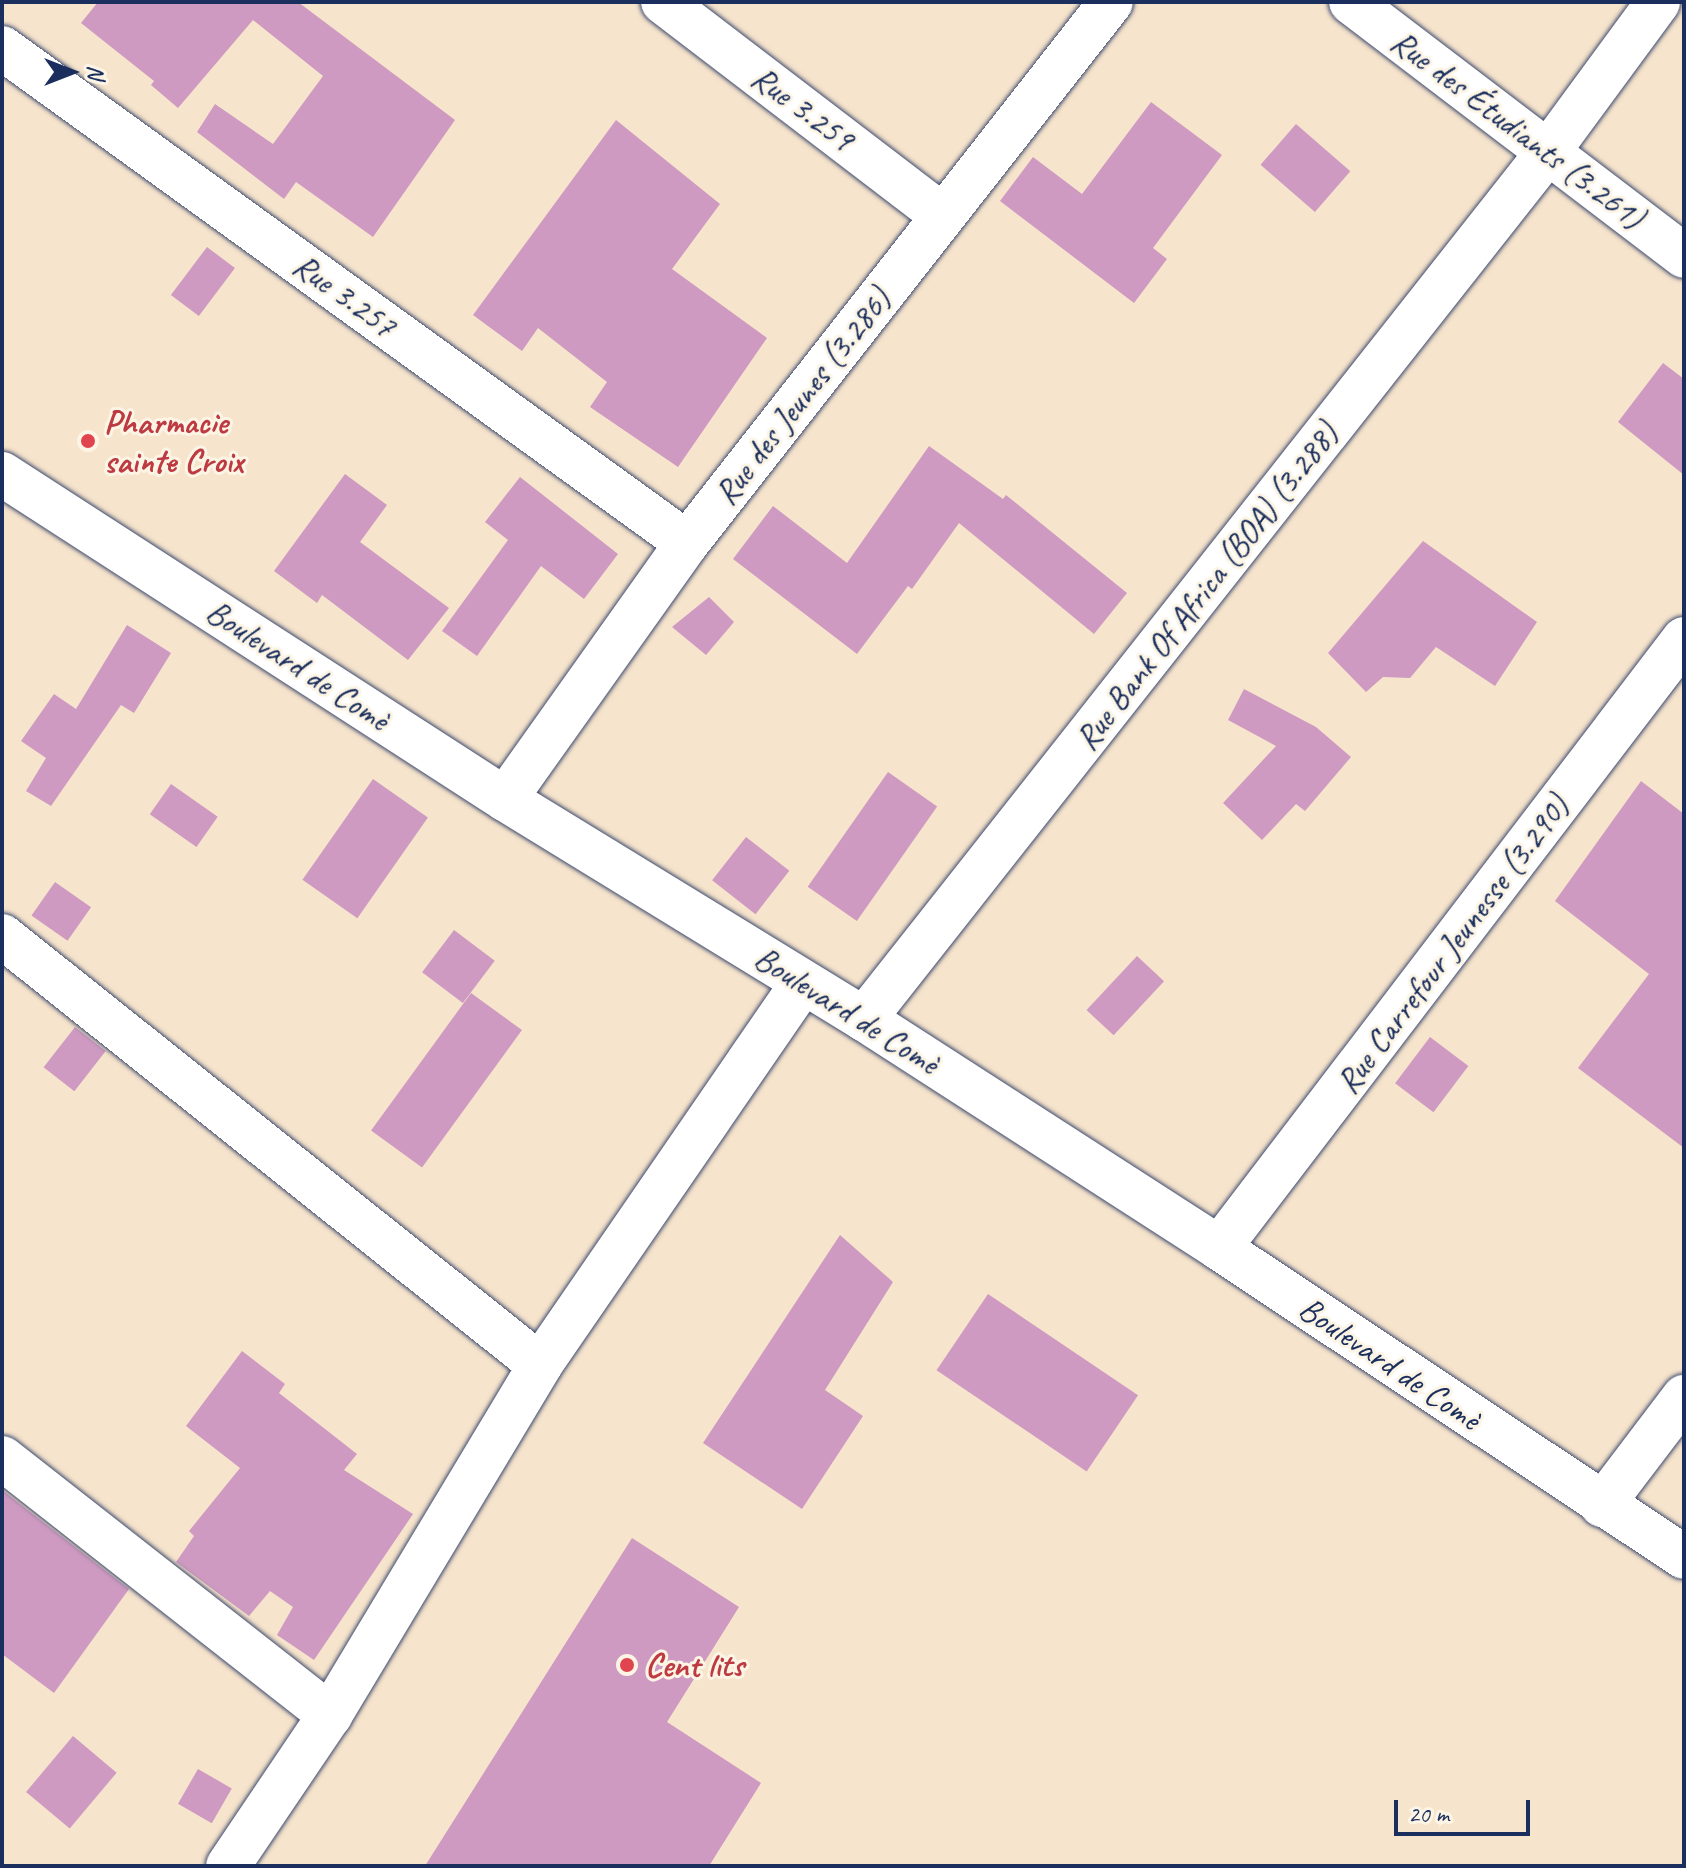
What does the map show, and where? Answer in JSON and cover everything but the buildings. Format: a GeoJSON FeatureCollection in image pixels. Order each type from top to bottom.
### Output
{"type":"FeatureCollection","features":[{"type":"Feature","properties":{"kind":"street","name":"Rue 3.259"},"geometry":{"type":"LineString","coordinates":[[663,2],[942,215]]}},
{"type":"Feature","properties":{"kind":"street","name":"Rue des Jeunes (3.286)"},"geometry":{"type":"LineString","coordinates":[[505,799],[687,543],[1111,2]]}},
{"type":"Feature","properties":{"kind":"street","name":"Rue des Étudiants (3.261)"},"geometry":{"type":"LineString","coordinates":[[1351,2],[1684,256]]}},
{"type":"Feature","properties":{"kind":"street","name":"Rue Bank Of Africa (BOA) (3.288)"},"geometry":{"type":"LineString","coordinates":[[864,1019],[1548,152],[1658,2]]}},
{"type":"Feature","properties":{"kind":"street","name":"Rue 3.257"},"geometry":{"type":"LineString","coordinates":[[2,48],[687,543]]}},
{"type":"Feature","properties":{"kind":"street","name":"Boulevard de Comè"},"geometry":{"type":"LineString","coordinates":[[2,474],[505,799],[864,1019],[1219,1248],[1684,1557]]}},
{"type":"Feature","properties":{"kind":"street","name":"Rue Carrefour Jeunesse (3.290)"},"geometry":{"type":"LineString","coordinates":[[1219,1248],[1684,639]]}},
{"type":"Feature","properties":{"kind":"street"},"geometry":{"type":"LineString","coordinates":[[2,936],[540,1365]]}},
{"type":"Feature","properties":{"kind":"street"},"geometry":{"type":"LineString","coordinates":[[228,1866],[330,1715],[540,1365],[803,983]]}},
{"type":"Feature","properties":{"kind":"street"},"geometry":{"type":"LineString","coordinates":[[1602,1505],[1684,1397]]}},
{"type":"Feature","properties":{"kind":"street"},"geometry":{"type":"LineString","coordinates":[[2,1458],[330,1715]]}},
{"type":"Feature","properties":{"kind":"place","name":"Pharmacie sainte Croix"},"geometry":{"type":"Point","coordinates":[88,441]}},
{"type":"Feature","properties":{"kind":"place","name":"Cent lits"},"geometry":{"type":"Point","coordinates":[627,1665]}}]}
